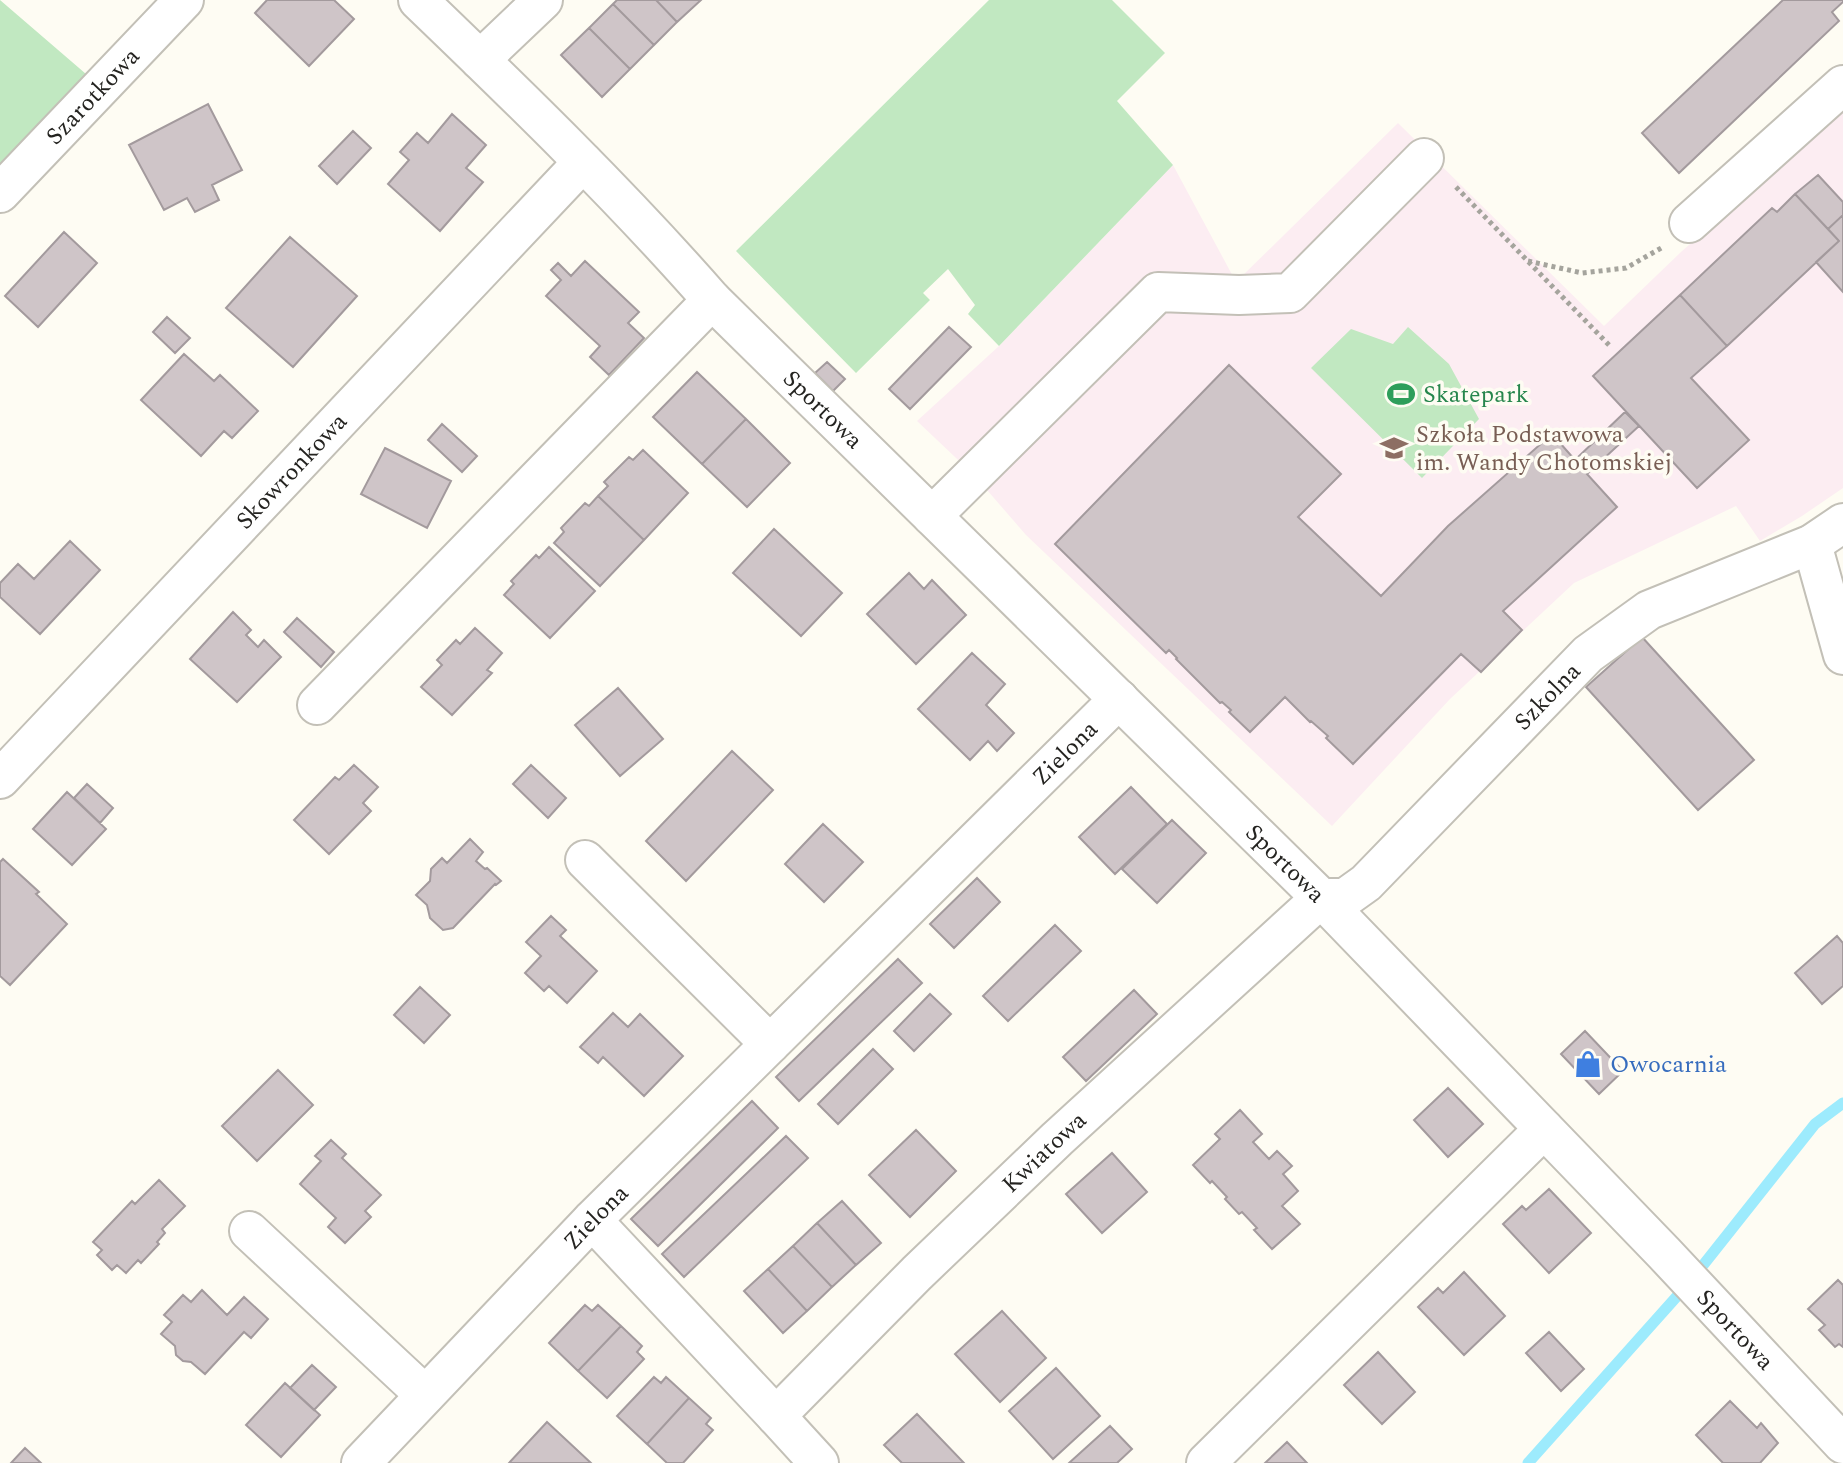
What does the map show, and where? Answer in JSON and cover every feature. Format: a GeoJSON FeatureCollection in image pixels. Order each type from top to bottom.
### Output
{"type":"FeatureCollection","features":[{"type":"Feature","properties":{"kind":"street","name":"Szarotkowa"},"geometry":{"type":"LineString","coordinates":[[0,193],[184,0]]}},
{"type":"Feature","properties":{"kind":"street","name":"Sportowa"},"geometry":{"type":"LineString","coordinates":[[418,0],[583,162],[712,300],[1321,898],[1664,1253],[1843,1444]]}},
{"type":"Feature","properties":{"kind":"street"},"geometry":{"type":"LineString","coordinates":[[480,60],[543,0]]}},
{"type":"Feature","properties":{"kind":"street"},"geometry":{"type":"LineString","coordinates":[[1689,223],[1843,85]]}},
{"type":"Feature","properties":{"kind":"street"},"geometry":{"type":"LineString","coordinates":[[932,516],[1158,292],[1290,293],[1424,158]]}},
{"type":"Feature","properties":{"kind":"street","name":"Skowronkowa"},"geometry":{"type":"LineString","coordinates":[[0,779],[583,162]]}},
{"type":"Feature","properties":{"kind":"street"},"geometry":{"type":"LineString","coordinates":[[317,705],[712,300]]}},
{"type":"Feature","properties":{"kind":"street","name":"Szkolna"},"geometry":{"type":"LineString","coordinates":[[1321,898],[1345,898],[1366,883],[1588,654],[1649,610],[1812,544],[1843,523]]}},
{"type":"Feature","properties":{"kind":"street"},"geometry":{"type":"LineString","coordinates":[[1812,544],[1843,655]]}},
{"type":"Feature","properties":{"kind":"street","name":"Zielona"},"geometry":{"type":"LineString","coordinates":[[361,1463],[592,1220],[1119,699]]}},
{"type":"Feature","properties":{"kind":"street"},"geometry":{"type":"LineString","coordinates":[[585,860],[770,1044]]}},
{"type":"Feature","properties":{"kind":"street","name":"Kwiatowa"},"geometry":{"type":"LineString","coordinates":[[776,1416],[917,1273],[1057,1139],[1321,898]]}},
{"type":"Feature","properties":{"kind":"street"},"geometry":{"type":"LineString","coordinates":[[1206,1463],[1544,1129]]}},
{"type":"Feature","properties":{"kind":"street"},"geometry":{"type":"LineString","coordinates":[[592,1220],[819,1463]]}},
{"type":"Feature","properties":{"kind":"street"},"geometry":{"type":"LineString","coordinates":[[249,1231],[425,1395]]}},
{"type":"Feature","properties":{"kind":"path"},"geometry":{"type":"LineString","coordinates":[[1456,187],[1609,345]]}},
{"type":"Feature","properties":{"kind":"path"},"geometry":{"type":"LineString","coordinates":[[1527,261],[1582,273],[1626,268],[1660,249],[1689,223]]}},
{"type":"Feature","properties":{"kind":"shaded area","name":"Szkoła Podstawowa im. Wandy Chotomskiej"},"geometry":{"type":"Polygon","coordinates":[[[1843,108],[1843,488],[1760,541],[1736,506],[1574,583],[1450,699],[1332,826],[1026,535],[974,475],[917,421],[999,346],[1173,165],[1236,282],[1398,123],[1604,326],[1681,252],[1843,108]]]}},
{"type":"Feature","properties":{"kind":"green space"},"geometry":{"type":"Polygon","coordinates":[[[0,0],[86,74],[0,166],[0,0]]]}},
{"type":"Feature","properties":{"kind":"green space"},"geometry":{"type":"Polygon","coordinates":[[[989,0],[1112,0],[1165,53],[1117,101],[1173,165],[999,346],[968,314],[975,305],[948,269],[923,293],[930,300],[856,373],[736,251],[989,0]]]}},
{"type":"Feature","properties":{"kind":"green space","name":"Skatepark"},"geometry":{"type":"Polygon","coordinates":[[[1408,327],[1449,364],[1479,419],[1422,478],[1311,368],[1351,329],[1393,344],[1408,327]]]}},
{"type":"Feature","properties":{"kind":"building"},"geometry":{"type":"Polygon","coordinates":[[[267,0],[334,0],[354,19],[309,66],[255,13],[267,0]]]}},
{"type":"Feature","properties":{"kind":"building"},"geometry":{"type":"Polygon","coordinates":[[[617,0],[656,0],[677,22],[654,45],[613,4],[617,0]]]}},
{"type":"Feature","properties":{"kind":"building"},"geometry":{"type":"Polygon","coordinates":[[[656,0],[701,0],[677,22],[656,0]]]}},
{"type":"Feature","properties":{"kind":"building"},"geometry":{"type":"Polygon","coordinates":[[[1783,0],[1843,2],[1832,12],[1839,21],[1679,173],[1642,133],[1783,0]]]}},
{"type":"Feature","properties":{"kind":"building"},"geometry":{"type":"Polygon","coordinates":[[[613,4],[654,45],[630,69],[589,28],[613,4]]]}},
{"type":"Feature","properties":{"kind":"building"},"geometry":{"type":"Polygon","coordinates":[[[589,28],[630,69],[602,97],[561,55],[589,28]]]}},
{"type":"Feature","properties":{"kind":"building"},"geometry":{"type":"Polygon","coordinates":[[[208,104],[242,170],[212,185],[219,200],[195,212],[187,198],[164,210],[129,145],[208,104]]]}},
{"type":"Feature","properties":{"kind":"building"},"geometry":{"type":"Polygon","coordinates":[[[452,114],[486,145],[466,168],[483,182],[440,231],[388,184],[409,160],[400,152],[417,133],[428,143],[452,114]]]}},
{"type":"Feature","properties":{"kind":"building"},"geometry":{"type":"Polygon","coordinates":[[[353,131],[371,148],[337,184],[319,166],[353,131]]]}},
{"type":"Feature","properties":{"kind":"building"},"geometry":{"type":"Polygon","coordinates":[[[1818,175],[1843,202],[1843,215],[1828,229],[1795,194],[1818,175]]]}},
{"type":"Feature","properties":{"kind":"building"},"geometry":{"type":"Polygon","coordinates":[[[1795,194],[1839,241],[1727,346],[1680,295],[1772,208],[1777,212],[1795,194]]]}},
{"type":"Feature","properties":{"kind":"building"},"geometry":{"type":"Polygon","coordinates":[[[1843,215],[1843,292],[1816,262],[1839,241],[1828,229],[1843,215]]]}},
{"type":"Feature","properties":{"kind":"building"},"geometry":{"type":"Polygon","coordinates":[[[64,232],[97,263],[38,327],[5,296],[64,232]]]}},
{"type":"Feature","properties":{"kind":"building"},"geometry":{"type":"Polygon","coordinates":[[[290,237],[357,296],[293,367],[226,308],[290,237]]]}},
{"type":"Feature","properties":{"kind":"building"},"geometry":{"type":"Polygon","coordinates":[[[585,261],[639,312],[628,323],[644,338],[609,375],[590,357],[600,346],[546,296],[561,280],[551,270],[558,263],[571,276],[585,261]]]}},
{"type":"Feature","properties":{"kind":"building"},"geometry":{"type":"Polygon","coordinates":[[[1680,295],[1727,346],[1691,378],[1749,440],[1697,488],[1593,376],[1680,295]]]}},
{"type":"Feature","properties":{"kind":"building"},"geometry":{"type":"Polygon","coordinates":[[[167,317],[190,338],[175,353],[153,332],[167,317]]]}},
{"type":"Feature","properties":{"kind":"building"},"geometry":{"type":"Polygon","coordinates":[[[949,327],[971,347],[910,409],[889,389],[949,327]]]}},
{"type":"Feature","properties":{"kind":"building"},"geometry":{"type":"Polygon","coordinates":[[[184,354],[214,381],[220,375],[258,411],[232,438],[224,431],[201,456],[141,400],[184,354]]]}},
{"type":"Feature","properties":{"kind":"building"},"geometry":{"type":"Polygon","coordinates":[[[827,362],[845,379],[833,391],[815,373],[827,362]]]}},
{"type":"Feature","properties":{"kind":"building"},"geometry":{"type":"Polygon","coordinates":[[[1229,365],[1341,474],[1298,517],[1381,596],[1448,526],[1552,434],[1575,460],[1625,412],[1639,426],[1587,474],[1617,507],[1503,611],[1522,630],[1481,672],[1461,654],[1353,764],[1285,697],[1250,732],[1169,650],[1166,653],[1055,544],[1229,365]]]}},
{"type":"Feature","properties":{"kind":"building"},"geometry":{"type":"Polygon","coordinates":[[[697,372],[746,419],[702,464],[653,417],[697,372]]]}},
{"type":"Feature","properties":{"kind":"building"},"geometry":{"type":"Polygon","coordinates":[[[746,419],[790,463],[747,507],[702,464],[746,419]]]}},
{"type":"Feature","properties":{"kind":"building"},"geometry":{"type":"Polygon","coordinates":[[[442,424],[477,456],[462,472],[428,440],[442,424]]]}},
{"type":"Feature","properties":{"kind":"building"},"geometry":{"type":"Polygon","coordinates":[[[385,448],[451,481],[427,528],[361,494],[385,448]]]}},
{"type":"Feature","properties":{"kind":"building"},"geometry":{"type":"Polygon","coordinates":[[[643,450],[688,493],[644,540],[598,496],[608,486],[604,482],[629,457],[633,460],[643,450]]]}},
{"type":"Feature","properties":{"kind":"building"},"geometry":{"type":"Polygon","coordinates":[[[598,496],[644,540],[600,586],[554,543],[564,532],[561,528],[585,503],[589,506],[598,496]]]}},
{"type":"Feature","properties":{"kind":"building"},"geometry":{"type":"Polygon","coordinates":[[[774,529],[842,593],[801,636],[733,573],[774,529]]]}},
{"type":"Feature","properties":{"kind":"building"},"geometry":{"type":"Polygon","coordinates":[[[70,541],[100,570],[40,634],[0,597],[0,583],[18,564],[34,579],[70,541]]]}},
{"type":"Feature","properties":{"kind":"building"},"geometry":{"type":"Polygon","coordinates":[[[549,547],[595,591],[550,638],[504,595],[514,584],[511,581],[536,555],[539,558],[549,547]]]}},
{"type":"Feature","properties":{"kind":"building"},"geometry":{"type":"Polygon","coordinates":[[[909,573],[924,589],[932,580],[966,615],[916,664],[867,614],[909,573]]]}},
{"type":"Feature","properties":{"kind":"building"},"geometry":{"type":"Polygon","coordinates":[[[233,612],[251,630],[246,635],[258,647],[264,640],[281,657],[237,702],[190,659],[233,612]]]}},
{"type":"Feature","properties":{"kind":"building"},"geometry":{"type":"Polygon","coordinates":[[[297,618],[334,652],[321,667],[284,632],[297,618]]]}},
{"type":"Feature","properties":{"kind":"building"},"geometry":{"type":"Polygon","coordinates":[[[475,628],[502,653],[487,670],[492,673],[452,715],[421,687],[442,665],[437,660],[456,640],[460,644],[475,628]]]}},
{"type":"Feature","properties":{"kind":"building"},"geometry":{"type":"Polygon","coordinates":[[[1642,637],[1754,760],[1698,810],[1586,687],[1642,637]]]}},
{"type":"Feature","properties":{"kind":"building"},"geometry":{"type":"Polygon","coordinates":[[[972,653],[1005,684],[986,705],[1014,733],[997,751],[988,741],[970,760],[918,709],[972,653]]]}},
{"type":"Feature","properties":{"kind":"building"},"geometry":{"type":"Polygon","coordinates":[[[618,688],[663,739],[620,776],[575,725],[618,688]]]}},
{"type":"Feature","properties":{"kind":"building"},"geometry":{"type":"Polygon","coordinates":[[[732,751],[773,790],[686,881],[646,841],[732,751]]]}},
{"type":"Feature","properties":{"kind":"building"},"geometry":{"type":"Polygon","coordinates":[[[354,765],[378,787],[363,803],[371,811],[329,854],[294,820],[335,777],[339,780],[354,765]]]}},
{"type":"Feature","properties":{"kind":"building"},"geometry":{"type":"Polygon","coordinates":[[[531,765],[566,798],[548,818],[513,784],[531,765]]]}},
{"type":"Feature","properties":{"kind":"building"},"geometry":{"type":"Polygon","coordinates":[[[87,784],[113,808],[100,823],[74,798],[87,784]]]}},
{"type":"Feature","properties":{"kind":"building"},"geometry":{"type":"Polygon","coordinates":[[[1131,787],[1167,824],[1115,874],[1079,837],[1131,787]]]}},
{"type":"Feature","properties":{"kind":"building"},"geometry":{"type":"Polygon","coordinates":[[[67,792],[106,829],[72,865],[33,829],[67,792]]]}},
{"type":"Feature","properties":{"kind":"building"},"geometry":{"type":"Polygon","coordinates":[[[1172,820],[1206,853],[1157,903],[1122,869],[1172,820]]]}},
{"type":"Feature","properties":{"kind":"building"},"geometry":{"type":"Polygon","coordinates":[[[823,824],[863,862],[824,902],[785,864],[823,824]]]}},
{"type":"Feature","properties":{"kind":"building"},"geometry":{"type":"Polygon","coordinates":[[[470,839],[483,852],[476,861],[501,881],[453,928],[443,930],[430,918],[427,905],[416,895],[430,881],[431,869],[442,858],[447,863],[470,839]]]}},
{"type":"Feature","properties":{"kind":"building"},"geometry":{"type":"Polygon","coordinates":[[[3,859],[39,892],[36,894],[67,924],[10,985],[0,976],[0,862],[3,859]]]}},
{"type":"Feature","properties":{"kind":"building"},"geometry":{"type":"Polygon","coordinates":[[[977,878],[1000,902],[954,948],[930,924],[977,878]]]}},
{"type":"Feature","properties":{"kind":"building"},"geometry":{"type":"Polygon","coordinates":[[[551,916],[566,930],[560,936],[597,971],[567,1003],[549,986],[544,991],[525,973],[541,956],[526,942],[551,916]]]}},
{"type":"Feature","properties":{"kind":"building"},"geometry":{"type":"Polygon","coordinates":[[[1055,925],[1081,951],[1008,1021],[983,996],[1055,925]]]}},
{"type":"Feature","properties":{"kind":"building"},"geometry":{"type":"Polygon","coordinates":[[[1837,936],[1843,943],[1843,986],[1822,1004],[1795,973],[1837,936]]]}},
{"type":"Feature","properties":{"kind":"building"},"geometry":{"type":"Polygon","coordinates":[[[898,959],[922,983],[799,1101],[776,1077],[898,959]]]}},
{"type":"Feature","properties":{"kind":"building"},"geometry":{"type":"Polygon","coordinates":[[[420,987],[450,1015],[424,1043],[394,1015],[420,987]]]}},
{"type":"Feature","properties":{"kind":"building"},"geometry":{"type":"Polygon","coordinates":[[[1134,990],[1157,1014],[1086,1081],[1063,1057],[1134,990]]]}},
{"type":"Feature","properties":{"kind":"building"},"geometry":{"type":"Polygon","coordinates":[[[930,994],[951,1014],[914,1051],[894,1031],[930,994]]]}},
{"type":"Feature","properties":{"kind":"building"},"geometry":{"type":"Polygon","coordinates":[[[613,1013],[628,1027],[640,1014],[683,1056],[644,1096],[603,1057],[598,1063],[580,1047],[613,1013]]]}},
{"type":"Feature","properties":{"kind":"building"},"geometry":{"type":"Polygon","coordinates":[[[1585,1031],[1623,1071],[1599,1094],[1561,1054],[1585,1031]]]}},
{"type":"Feature","properties":{"kind":"building"},"geometry":{"type":"Polygon","coordinates":[[[873,1049],[893,1069],[838,1124],[818,1104],[873,1049]]]}},
{"type":"Feature","properties":{"kind":"building"},"geometry":{"type":"Polygon","coordinates":[[[278,1070],[313,1105],[257,1161],[222,1126],[278,1070]]]}},
{"type":"Feature","properties":{"kind":"building"},"geometry":{"type":"Polygon","coordinates":[[[1448,1088],[1483,1124],[1448,1157],[1414,1120],[1448,1088]]]}},
{"type":"Feature","properties":{"kind":"building"},"geometry":{"type":"Polygon","coordinates":[[[752,1101],[778,1128],[658,1246],[631,1219],[752,1101]]]}},
{"type":"Feature","properties":{"kind":"building"},"geometry":{"type":"Polygon","coordinates":[[[1240,1110],[1262,1134],[1253,1142],[1269,1159],[1277,1151],[1292,1166],[1283,1174],[1298,1191],[1282,1206],[1300,1224],[1272,1249],[1242,1212],[1239,1214],[1212,1181],[1210,1183],[1193,1165],[1220,1139],[1215,1134],[1240,1110]]]}},
{"type":"Feature","properties":{"kind":"building"},"geometry":{"type":"Polygon","coordinates":[[[916,1130],[956,1171],[910,1217],[869,1175],[916,1130]]]}},
{"type":"Feature","properties":{"kind":"building"},"geometry":{"type":"Polygon","coordinates":[[[786,1136],[808,1158],[684,1277],[662,1254],[786,1136]]]}},
{"type":"Feature","properties":{"kind":"building"},"geometry":{"type":"Polygon","coordinates":[[[331,1140],[346,1154],[342,1158],[381,1195],[365,1211],[371,1217],[345,1243],[328,1227],[336,1218],[300,1184],[321,1161],[315,1156],[331,1140]]]}},
{"type":"Feature","properties":{"kind":"building"},"geometry":{"type":"Polygon","coordinates":[[[1112,1153],[1147,1192],[1102,1233],[1066,1194],[1112,1153]]]}},
{"type":"Feature","properties":{"kind":"building"},"geometry":{"type":"Polygon","coordinates":[[[159,1180],[185,1206],[162,1229],[165,1233],[157,1242],[159,1244],[141,1263],[138,1260],[126,1273],[117,1265],[112,1270],[97,1255],[102,1250],[93,1242],[132,1201],[135,1204],[159,1180]]]}},
{"type":"Feature","properties":{"kind":"building"},"geometry":{"type":"Polygon","coordinates":[[[1549,1189],[1591,1233],[1549,1273],[1503,1224],[1522,1206],[1526,1210],[1549,1189]]]}},
{"type":"Feature","properties":{"kind":"building"},"geometry":{"type":"Polygon","coordinates":[[[842,1201],[881,1243],[856,1265],[817,1223],[842,1201]]]}},
{"type":"Feature","properties":{"kind":"building"},"geometry":{"type":"Polygon","coordinates":[[[817,1223],[856,1265],[832,1287],[793,1246],[817,1223]]]}},
{"type":"Feature","properties":{"kind":"building"},"geometry":{"type":"Polygon","coordinates":[[[793,1246],[832,1287],[807,1311],[768,1269],[793,1246]]]}},
{"type":"Feature","properties":{"kind":"building"},"geometry":{"type":"Polygon","coordinates":[[[768,1269],[807,1311],[783,1333],[744,1291],[768,1269]]]}},
{"type":"Feature","properties":{"kind":"building"},"geometry":{"type":"Polygon","coordinates":[[[1464,1272],[1505,1316],[1464,1355],[1418,1307],[1438,1288],[1443,1293],[1464,1272]]]}},
{"type":"Feature","properties":{"kind":"building"},"geometry":{"type":"Polygon","coordinates":[[[1838,1280],[1843,1285],[1843,1347],[1839,1344],[1835,1347],[1819,1330],[1825,1325],[1808,1309],[1838,1280]]]}},
{"type":"Feature","properties":{"kind":"building"},"geometry":{"type":"Polygon","coordinates":[[[202,1290],[227,1315],[244,1297],[268,1319],[251,1338],[244,1332],[205,1374],[176,1355],[175,1346],[161,1334],[172,1322],[164,1315],[183,1295],[191,1302],[202,1290]]]}},
{"type":"Feature","properties":{"kind":"building"},"geometry":{"type":"Polygon","coordinates":[[[585,1305],[592,1311],[598,1305],[621,1326],[578,1371],[549,1343],[585,1305]]]}},
{"type":"Feature","properties":{"kind":"building"},"geometry":{"type":"Polygon","coordinates":[[[1002,1311],[1046,1358],[1000,1402],[955,1354],[1002,1311]]]}},
{"type":"Feature","properties":{"kind":"building"},"geometry":{"type":"Polygon","coordinates":[[[621,1326],[642,1346],[637,1352],[644,1359],[607,1398],[578,1371],[621,1326]]]}},
{"type":"Feature","properties":{"kind":"building"},"geometry":{"type":"Polygon","coordinates":[[[1549,1332],[1584,1369],[1561,1391],[1526,1353],[1549,1332]]]}},
{"type":"Feature","properties":{"kind":"building"},"geometry":{"type":"Polygon","coordinates":[[[1378,1352],[1415,1392],[1382,1424],[1344,1385],[1378,1352]]]}},
{"type":"Feature","properties":{"kind":"building"},"geometry":{"type":"Polygon","coordinates":[[[312,1365],[336,1387],[314,1410],[290,1388],[312,1365]]]}},
{"type":"Feature","properties":{"kind":"building"},"geometry":{"type":"Polygon","coordinates":[[[1056,1368],[1100,1416],[1053,1459],[1009,1411],[1056,1368]]]}},
{"type":"Feature","properties":{"kind":"building"},"geometry":{"type":"Polygon","coordinates":[[[654,1377],[661,1383],[666,1377],[689,1398],[647,1444],[617,1416],[654,1377]]]}},
{"type":"Feature","properties":{"kind":"building"},"geometry":{"type":"Polygon","coordinates":[[[285,1383],[320,1415],[281,1457],[246,1425],[285,1383]]]}},
{"type":"Feature","properties":{"kind":"building"},"geometry":{"type":"Polygon","coordinates":[[[689,1398],[711,1418],[706,1424],[713,1430],[683,1463],[667,1463],[647,1444],[689,1398]]]}},
{"type":"Feature","properties":{"kind":"building"},"geometry":{"type":"Polygon","coordinates":[[[1730,1401],[1757,1428],[1761,1423],[1778,1443],[1760,1463],[1723,1463],[1696,1435],[1730,1401]]]}},
{"type":"Feature","properties":{"kind":"building"},"geometry":{"type":"Polygon","coordinates":[[[917,1414],[964,1463],[902,1463],[884,1445],[917,1414]]]}},
{"type":"Feature","properties":{"kind":"building"},"geometry":{"type":"Polygon","coordinates":[[[547,1422],[591,1463],[509,1463],[547,1422]]]}},
{"type":"Feature","properties":{"kind":"building"},"geometry":{"type":"Polygon","coordinates":[[[1110,1426],[1132,1449],[1117,1463],[1069,1463],[1110,1426]]]}},
{"type":"Feature","properties":{"kind":"building"},"geometry":{"type":"Polygon","coordinates":[[[1287,1442],[1307,1463],[1265,1463],[1287,1442]]]}},
{"type":"Feature","properties":{"kind":"building"},"geometry":{"type":"Polygon","coordinates":[[[25,1448],[41,1463],[11,1463],[25,1448]]]}},
{"type":"Feature","properties":{"kind":"waterway"},"geometry":{"type":"LineString","coordinates":[[1704,1264],[1815,1124],[1843,1103]]}},
{"type":"Feature","properties":{"kind":"waterway"},"geometry":{"type":"LineString","coordinates":[[1528,1463],[1679,1294]]}},
{"type":"Feature","properties":{"kind":"place","name":"Skatepark"},"geometry":{"type":"Point","coordinates":[1401,394]}},
{"type":"Feature","properties":{"kind":"place","name":"Szkoła Podstawowa im. Wandy Chotomskiej"},"geometry":{"type":"Point","coordinates":[1394,448]}},
{"type":"Feature","properties":{"kind":"place","name":"Owocarnia"},"geometry":{"type":"Point","coordinates":[1588,1064]}}]}
